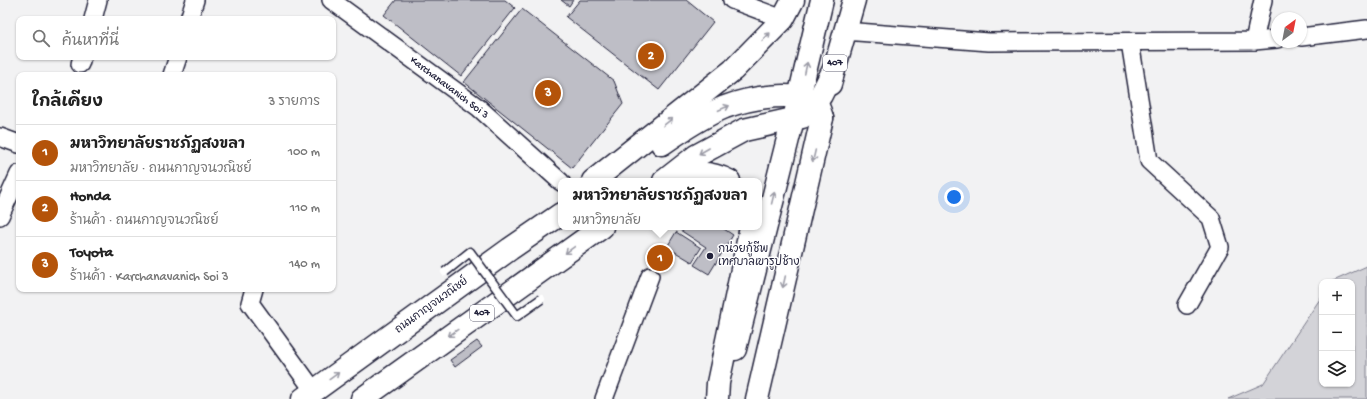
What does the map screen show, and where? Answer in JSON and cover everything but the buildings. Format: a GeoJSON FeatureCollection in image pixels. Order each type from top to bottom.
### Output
{"type":"FeatureCollection","features":[{"type":"Feature","properties":{"kind":"main road"},"geometry":{"type":"LineString","coordinates":[[597,178],[733,70],[783,19],[793,0]]}},
{"type":"Feature","properties":{"kind":"main road","name":"407"},"geometry":{"type":"LineString","coordinates":[[812,106],[822,0]]}},
{"type":"Feature","properties":{"kind":"main road","name":"407"},"geometry":{"type":"LineString","coordinates":[[793,119],[812,106],[834,69],[852,5]]}},
{"type":"Feature","properties":{"kind":"main road"},"geometry":{"type":"LineString","coordinates":[[612,178],[685,128],[725,107],[754,99],[782,96],[812,106],[820,127],[757,399]]}},
{"type":"Feature","properties":{"kind":"main road"},"geometry":{"type":"LineString","coordinates":[[668,178],[696,156],[744,130],[793,119],[723,399]]}},
{"type":"Feature","properties":{"kind":"main road"},"geometry":{"type":"LineString","coordinates":[[681,178],[693,173],[704,173],[722,178]]}},
{"type":"Feature","properties":{"kind":"main road"},"geometry":{"type":"LineString","coordinates":[[510,249],[558,208]]}},
{"type":"Feature","properties":{"kind":"main road","name":"ถนนกาญจนวณิชย์"},"geometry":{"type":"LineString","coordinates":[[308,395],[558,216]]}},
{"type":"Feature","properties":{"kind":"main road","name":"407"},"geometry":{"type":"LineString","coordinates":[[362,399],[598,230]]}},
{"type":"Feature","properties":{"kind":"main road"},"geometry":{"type":"LineString","coordinates":[[717,399],[718,383],[750,230]]}},
{"type":"Feature","properties":{"kind":"street"},"geometry":{"type":"LineString","coordinates":[[94,16],[98,0]]}},
{"type":"Feature","properties":{"kind":"street"},"geometry":{"type":"LineString","coordinates":[[190,16],[195,0]]}},
{"type":"Feature","properties":{"kind":"street","name":"Karchanavanich Soi 3"},"geometry":{"type":"LineString","coordinates":[[331,0],[479,108],[558,179]]}},
{"type":"Feature","properties":{"kind":"street"},"geometry":{"type":"LineString","coordinates":[[732,0],[783,19]]}},
{"type":"Feature","properties":{"kind":"street"},"geometry":{"type":"LineString","coordinates":[[1254,41],[1263,0]]}},
{"type":"Feature","properties":{"kind":"street"},"geometry":{"type":"LineString","coordinates":[[1307,36],[1367,29]]}},
{"type":"Feature","properties":{"kind":"street"},"geometry":{"type":"LineString","coordinates":[[844,31],[989,42],[1254,41],[1271,40]]}},
{"type":"Feature","properties":{"kind":"street"},"geometry":{"type":"LineString","coordinates":[[1130,42],[1149,161],[1211,218],[1220,247],[1187,305]]}},
{"type":"Feature","properties":{"kind":"street"},"geometry":{"type":"LineString","coordinates":[[173,72],[177,60]]}},
{"type":"Feature","properties":{"kind":"street"},"geometry":{"type":"LineString","coordinates":[[0,137],[16,143]]}},
{"type":"Feature","properties":{"kind":"street"},"geometry":{"type":"LineString","coordinates":[[0,216],[16,181]]}},
{"type":"Feature","properties":{"kind":"street"},"geometry":{"type":"LineString","coordinates":[[604,399],[650,276]]}},
{"type":"Feature","properties":{"kind":"street"},"geometry":{"type":"LineString","coordinates":[[253,292],[250,303],[308,395]]}},
{"type":"Feature","properties":{"kind":"lane"},"geometry":{"type":"LineString","coordinates":[[445,272],[470,252],[517,316],[541,299]]}},
{"type":"Feature","properties":{"kind":"shaded area"},"geometry":{"type":"Polygon","coordinates":[[[1367,266],[1367,399],[1228,399],[1263,384],[1319,300],[1319,387],[1355,387],[1355,279],[1338,279],[1367,266]]]}},
{"type":"Feature","properties":{"kind":"place","name":"Honda"},"geometry":{"type":"Point","coordinates":[651,56]}},
{"type":"Feature","properties":{"kind":"place","name":"Toyota"},"geometry":{"type":"Point","coordinates":[548,93]}},
{"type":"Feature","properties":{"kind":"place","name":"กน่วยกู้ชีพ เทศบาลเขารูปช้าง"},"geometry":{"type":"Point","coordinates":[710,256]}},
{"type":"Feature","properties":{"kind":"place","name":"มหาวิทยาลัยราชภัฏสงขลา"},"geometry":{"type":"Point","coordinates":[660,258]}}]}
